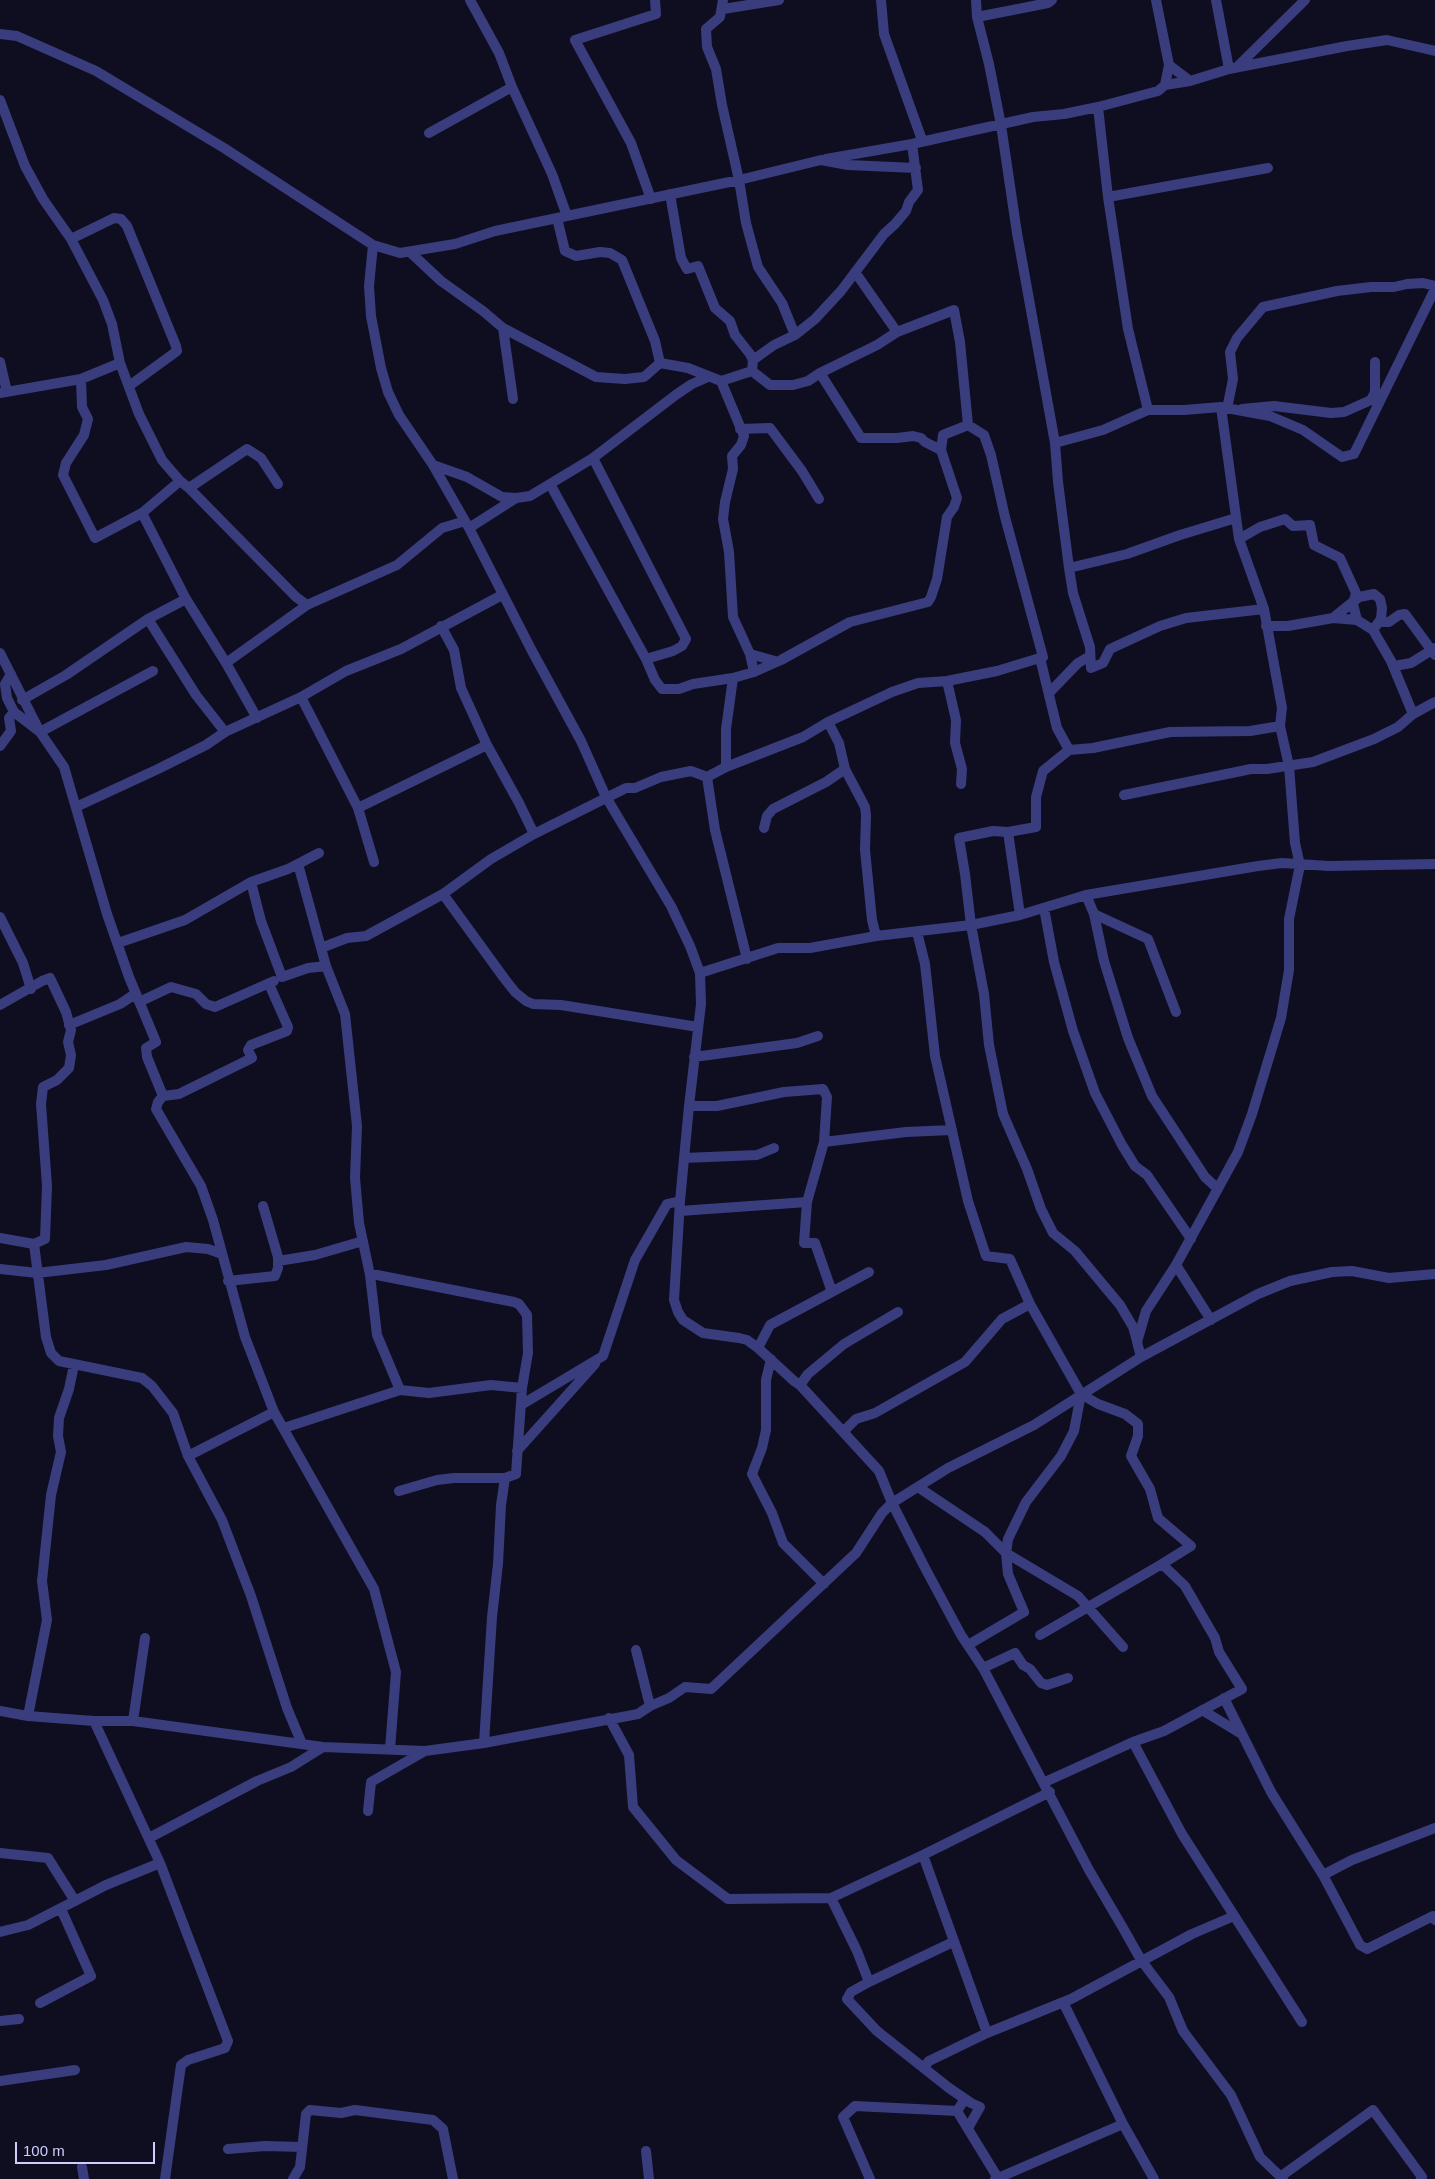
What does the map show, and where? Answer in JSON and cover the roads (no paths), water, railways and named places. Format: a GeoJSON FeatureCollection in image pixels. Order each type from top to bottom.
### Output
{"type":"FeatureCollection","features":[{"type":"Feature","properties":{"kind":"street"},"geometry":{"type":"LineString","coordinates":[[470,0],[499,53],[512,87],[548,166],[562,217],[565,251],[576,256],[600,252],[610,253],[622,260],[655,341],[660,363]]}},
{"type":"Feature","properties":{"kind":"street"},"geometry":{"type":"LineString","coordinates":[[651,199],[630,143],[575,40],[656,14],[655,0]]}},
{"type":"Feature","properties":{"kind":"street"},"geometry":{"type":"LineString","coordinates":[[779,0],[723,4],[720,16],[706,28],[707,47],[716,69],[746,223],[758,267],[782,303],[795,335]]}},
{"type":"Feature","properties":{"kind":"street"},"geometry":{"type":"LineString","coordinates":[[881,0],[884,34],[922,140]]}},
{"type":"Feature","properties":{"kind":"street"},"geometry":{"type":"LineString","coordinates":[[976,0],[977,17],[989,64],[1001,125],[1017,233],[1055,442],[1061,508],[1073,593],[1090,652],[1091,668],[1102,663],[1110,649]]}},
{"type":"Feature","properties":{"kind":"street"},"geometry":{"type":"LineString","coordinates":[[977,17],[1048,3],[1052,0]]}},
{"type":"Feature","properties":{"kind":"street"},"geometry":{"type":"LineString","coordinates":[[1156,0],[1169,65],[1165,86]]}},
{"type":"Feature","properties":{"kind":"street"},"geometry":{"type":"LineString","coordinates":[[1216,0],[1233,68]]}},
{"type":"Feature","properties":{"kind":"street"},"geometry":{"type":"LineString","coordinates":[[1233,68],[1305,0]]}},
{"type":"Feature","properties":{"kind":"street"},"geometry":{"type":"LineString","coordinates":[[0,34],[18,36],[59,53],[126,87],[374,245],[400,253],[454,244],[495,231],[739,180],[821,160],[912,144],[922,140],[1033,117],[1064,114],[1098,107],[1158,90],[1165,86],[1190,81],[1233,68],[1387,40],[1435,51]]}},
{"type":"Feature","properties":{"kind":"street"},"geometry":{"type":"LineString","coordinates":[[1169,65],[1190,81]]}},
{"type":"Feature","properties":{"kind":"street"},"geometry":{"type":"LineString","coordinates":[[429,133],[512,87]]}},
{"type":"Feature","properties":{"kind":"street"},"geometry":{"type":"LineString","coordinates":[[0,100],[25,166],[43,199],[70,239],[103,300],[112,324],[120,362],[148,435],[162,460],[296,597],[307,605]]}},
{"type":"Feature","properties":{"kind":"street"},"geometry":{"type":"LineString","coordinates":[[1098,107],[1108,197],[1128,329],[1148,410]]}},
{"type":"Feature","properties":{"kind":"street"},"geometry":{"type":"LineString","coordinates":[[660,363],[688,368],[721,381],[752,366],[774,345],[795,335],[815,319],[830,304],[884,234],[906,211],[909,202],[918,190],[912,144]]}},
{"type":"Feature","properties":{"kind":"street"},"geometry":{"type":"LineString","coordinates":[[821,160],[848,165],[916,168]]}},
{"type":"Feature","properties":{"kind":"street"},"geometry":{"type":"LineString","coordinates":[[1108,197],[1268,168]]}},
{"type":"Feature","properties":{"kind":"street"},"geometry":{"type":"LineString","coordinates":[[670,194],[681,258],[684,264],[687,269],[698,266],[715,308],[730,320],[736,335],[750,354],[752,366],[770,385],[782,386],[808,381],[820,373],[877,345],[897,332],[954,310],[960,342],[968,425]]}},
{"type":"Feature","properties":{"kind":"street"},"geometry":{"type":"LineString","coordinates":[[70,239],[114,218],[121,219],[127,226],[176,346],[173,354],[129,386]]}},
{"type":"Feature","properties":{"kind":"street"},"geometry":{"type":"LineString","coordinates":[[374,245],[370,296],[371,316],[381,368],[388,392],[399,415],[433,464],[467,524],[502,595],[581,741],[606,797],[671,906],[690,946],[700,973],[702,1004],[694,1057],[680,1206],[674,1300],[678,1312],[683,1320],[703,1333],[747,1340],[758,1348],[800,1385],[879,1472],[892,1503],[924,1566],[983,1668],[1045,1782],[1089,1870],[1141,1960],[1169,1997],[1183,2031],[1231,2095],[1260,2157],[1281,2178],[1374,2110],[1422,2177],[1421,2179]]}},
{"type":"Feature","properties":{"kind":"street"},"geometry":{"type":"LineString","coordinates":[[410,252],[441,281],[503,328],[596,377],[625,379],[644,377],[660,363]]}},
{"type":"Feature","properties":{"kind":"street"},"geometry":{"type":"LineString","coordinates":[[855,272],[897,332]]}},
{"type":"Feature","properties":{"kind":"street"},"geometry":{"type":"LineString","coordinates":[[1137,1342],[1146,1311],[1176,1265],[1241,1145],[1281,1018],[1289,970],[1289,919],[1300,865],[1295,843],[1289,766],[1280,726],[1282,708],[1264,609],[1240,539],[1236,518],[1228,409],[1233,379],[1230,352],[1237,338],[1263,307],[1321,294],[1371,287],[1423,284],[1435,288],[1376,400],[1354,454],[1342,457],[1303,430],[1270,416],[1228,409]]}},
{"type":"Feature","properties":{"kind":"street"},"geometry":{"type":"LineString","coordinates":[[503,328],[513,398]]}},
{"type":"Feature","properties":{"kind":"street"},"geometry":{"type":"LineString","coordinates":[[0,362],[4,392],[81,379],[120,362]]}},
{"type":"Feature","properties":{"kind":"street"},"geometry":{"type":"LineString","coordinates":[[1375,362],[1376,400]]}},
{"type":"Feature","properties":{"kind":"street"},"geometry":{"type":"LineString","coordinates":[[820,373],[861,438],[913,436],[922,438],[941,450]]}},
{"type":"Feature","properties":{"kind":"street"},"geometry":{"type":"LineString","coordinates":[[433,464],[467,477],[502,497],[530,496],[593,458],[677,394],[692,384],[708,377]]}},
{"type":"Feature","properties":{"kind":"street"},"geometry":{"type":"LineString","coordinates":[[81,379],[82,407],[88,419],[84,435],[66,464],[64,475],[96,538],[142,513],[184,484],[247,449],[261,458],[278,484]]}},
{"type":"Feature","properties":{"kind":"street"},"geometry":{"type":"LineString","coordinates":[[721,381],[744,436],[741,445],[732,456],[733,469],[723,519],[726,529],[731,575],[733,617],[750,654],[754,672]]}},
{"type":"Feature","properties":{"kind":"street"},"geometry":{"type":"LineString","coordinates":[[1055,442],[1103,430],[1148,410],[1228,409],[1274,406],[1331,413],[1344,412],[1376,400]]}},
{"type":"Feature","properties":{"kind":"street"},"geometry":{"type":"LineString","coordinates":[[550,484],[646,659],[655,680],[662,689],[678,689],[693,684],[733,678],[754,672],[775,661],[781,660],[850,622],[928,602],[932,597],[937,579],[947,517],[954,507],[957,498],[941,450],[943,435],[968,425]]}},
{"type":"Feature","properties":{"kind":"street"},"geometry":{"type":"LineString","coordinates":[[321,948],[347,938],[366,936],[444,894],[491,859],[534,834],[626,788],[635,788],[661,777],[676,774],[691,772],[707,777],[726,767],[803,737],[828,722],[892,692],[918,684],[947,681],[997,671],[1044,657],[1005,517],[991,455],[984,435],[968,425]]}},
{"type":"Feature","properties":{"kind":"street"},"geometry":{"type":"LineString","coordinates":[[740,429],[770,428],[820,499]]}},
{"type":"Feature","properties":{"kind":"street"},"geometry":{"type":"LineString","coordinates":[[593,458],[686,639],[682,646],[673,651],[646,659]]}},
{"type":"Feature","properties":{"kind":"street"},"geometry":{"type":"LineString","coordinates":[[226,663],[307,605],[397,565],[442,528],[467,524],[516,498]]}},
{"type":"Feature","properties":{"kind":"street"},"geometry":{"type":"LineString","coordinates":[[142,513],[186,599],[226,663],[257,718]]}},
{"type":"Feature","properties":{"kind":"street"},"geometry":{"type":"LineString","coordinates":[[1069,568],[1127,554],[1180,534],[1236,518]]}},
{"type":"Feature","properties":{"kind":"street"},"geometry":{"type":"LineString","coordinates":[[1240,539],[1260,527],[1284,519],[1292,526],[1310,525],[1314,545],[1340,558],[1356,593],[1353,604],[1357,620]]}},
{"type":"Feature","properties":{"kind":"street"},"geometry":{"type":"LineString","coordinates":[[1333,618],[1359,598],[1374,594],[1380,599],[1382,608],[1380,622],[1373,630]]}},
{"type":"Feature","properties":{"kind":"street"},"geometry":{"type":"LineString","coordinates":[[76,806],[206,745],[225,732],[301,697],[346,671],[401,649],[502,595]]}},
{"type":"Feature","properties":{"kind":"street"},"geometry":{"type":"LineString","coordinates":[[22,700],[66,676],[148,619],[186,599]]}},
{"type":"Feature","properties":{"kind":"street"},"geometry":{"type":"LineString","coordinates":[[1049,693],[1090,652],[1110,649],[1160,626],[1186,618],[1264,609]]}},
{"type":"Feature","properties":{"kind":"street"},"geometry":{"type":"LineString","coordinates":[[1380,622],[1389,622],[1399,615],[1405,614],[1433,651],[1412,663],[1394,666]]}},
{"type":"Feature","properties":{"kind":"street"},"geometry":{"type":"LineString","coordinates":[[1266,626],[1288,626],[1333,618],[1357,620],[1373,630],[1394,666],[1413,714]]}},
{"type":"Feature","properties":{"kind":"street"},"geometry":{"type":"LineString","coordinates":[[148,619],[196,696],[225,732]]}},
{"type":"Feature","properties":{"kind":"street"},"geometry":{"type":"LineString","coordinates":[[441,626],[454,650],[461,688],[487,745],[534,834]]}},
{"type":"Feature","properties":{"kind":"street"},"geometry":{"type":"LineString","coordinates":[[0,653],[22,700],[40,732],[64,767],[107,914],[137,998],[156,1042],[146,1048],[147,1057],[163,1096]]}},
{"type":"Feature","properties":{"kind":"street"},"geometry":{"type":"LineString","coordinates":[[750,654],[775,661]]}},
{"type":"Feature","properties":{"kind":"street"},"geometry":{"type":"LineString","coordinates":[[1040,658],[1057,728],[1069,750]]}},
{"type":"Feature","properties":{"kind":"street"},"geometry":{"type":"LineString","coordinates":[[40,732],[153,671]]}},
{"type":"Feature","properties":{"kind":"street"},"geometry":{"type":"LineString","coordinates":[[11,674],[5,684],[7,698],[14,712],[40,732]]}},
{"type":"Feature","properties":{"kind":"street"},"geometry":{"type":"LineString","coordinates":[[726,767],[726,729],[733,678]]}},
{"type":"Feature","properties":{"kind":"street"},"geometry":{"type":"LineString","coordinates":[[947,681],[956,720],[955,743],[962,769],[961,784]]}},
{"type":"Feature","properties":{"kind":"street"},"geometry":{"type":"LineString","coordinates":[[301,697],[358,808],[374,862]]}},
{"type":"Feature","properties":{"kind":"street"},"geometry":{"type":"LineString","coordinates":[[1124,795],[1251,769],[1313,762],[1398,727],[1413,714],[1435,702]]}},
{"type":"Feature","properties":{"kind":"street"},"geometry":{"type":"LineString","coordinates":[[0,746],[11,731],[9,718],[14,712]]}},
{"type":"Feature","properties":{"kind":"street"},"geometry":{"type":"LineString","coordinates":[[828,722],[839,743],[845,770],[861,798],[866,815],[864,850],[872,920],[876,936]]}},
{"type":"Feature","properties":{"kind":"street"},"geometry":{"type":"LineString","coordinates":[[1141,1358],[1133,1327],[1117,1300],[1075,1251],[1054,1233],[1041,1209],[1027,1169],[1003,1114],[993,1070],[981,978],[971,925],[966,874],[959,838],[994,831],[1008,832],[1036,827],[1036,797],[1043,771],[1069,750],[1093,748],[1170,732],[1250,731],[1280,726]]}},
{"type":"Feature","properties":{"kind":"street"},"geometry":{"type":"LineString","coordinates":[[358,808],[487,745]]}},
{"type":"Feature","properties":{"kind":"street"},"geometry":{"type":"LineString","coordinates":[[764,828],[767,816],[773,810],[845,770]]}},
{"type":"Feature","properties":{"kind":"street"},"geometry":{"type":"LineString","coordinates":[[707,777],[715,830],[747,959]]}},
{"type":"Feature","properties":{"kind":"street"},"geometry":{"type":"LineString","coordinates":[[1008,832],[1020,915]]}},
{"type":"Feature","properties":{"kind":"street"},"geometry":{"type":"LineString","coordinates":[[118,943],[185,920],[251,882],[288,869],[319,853]]}},
{"type":"Feature","properties":{"kind":"street"},"geometry":{"type":"LineString","coordinates":[[700,973],[778,948],[810,948],[876,936],[971,925],[1020,915],[1086,895],[1266,865],[1282,863],[1329,866],[1435,864]]}},
{"type":"Feature","properties":{"kind":"street"},"geometry":{"type":"LineString","coordinates":[[298,864],[326,966],[345,1014],[357,1126],[355,1178],[359,1223],[370,1275],[377,1335],[400,1390]]}},
{"type":"Feature","properties":{"kind":"street"},"geometry":{"type":"LineString","coordinates":[[251,882],[261,921],[282,977]]}},
{"type":"Feature","properties":{"kind":"street"},"geometry":{"type":"LineString","coordinates":[[444,894],[504,978],[526,1001],[533,1004],[561,1005],[698,1027]]}},
{"type":"Feature","properties":{"kind":"street"},"geometry":{"type":"LineString","coordinates":[[1086,895],[1094,914],[1104,961],[1128,1038],[1152,1096],[1205,1177],[1218,1189]]}},
{"type":"Feature","properties":{"kind":"street"},"geometry":{"type":"LineString","coordinates":[[1044,908],[1054,962],[1071,1023],[1094,1093],[1135,1166],[1147,1175],[1190,1239]]}},
{"type":"Feature","properties":{"kind":"street"},"geometry":{"type":"LineString","coordinates":[[1094,914],[1148,938],[1176,1012]]}},
{"type":"Feature","properties":{"kind":"street"},"geometry":{"type":"LineString","coordinates":[[0,917],[23,963],[31,988]]}},
{"type":"Feature","properties":{"kind":"street"},"geometry":{"type":"LineString","coordinates":[[917,932],[925,964],[935,1056],[968,1201],[986,1256],[1010,1259],[1030,1304],[1081,1394],[1098,1404],[1125,1414],[1138,1424],[1138,1436],[1131,1456],[1150,1489],[1158,1518],[1191,1546],[1040,1635]]}},
{"type":"Feature","properties":{"kind":"street"},"geometry":{"type":"LineString","coordinates":[[69,1025],[120,1004],[171,987],[196,994],[206,1004],[215,1007],[282,977],[308,968],[326,966]]}},
{"type":"Feature","properties":{"kind":"street"},"geometry":{"type":"LineString","coordinates":[[0,1006],[50,978],[66,1012],[69,1025],[68,1042],[72,1055],[69,1068],[57,1080],[43,1087],[41,1104],[47,1186],[45,1239],[34,1244],[0,1238]]}},
{"type":"Feature","properties":{"kind":"street"},"geometry":{"type":"LineString","coordinates":[[269,984],[288,1027],[287,1031],[251,1045],[248,1050],[252,1058],[179,1094],[163,1096],[158,1102],[156,1109],[201,1186],[245,1337],[274,1412],[374,1589],[396,1672],[390,1749]]}},
{"type":"Feature","properties":{"kind":"street"},"geometry":{"type":"LineString","coordinates":[[694,1057],[798,1043],[818,1036]]}},
{"type":"Feature","properties":{"kind":"street"},"geometry":{"type":"LineString","coordinates":[[689,1106],[717,1106],[784,1092],[823,1089],[827,1098],[824,1142],[807,1202],[804,1243],[815,1243],[832,1292]]}},
{"type":"Feature","properties":{"kind":"street"},"geometry":{"type":"LineString","coordinates":[[824,1142],[906,1132],[952,1130]]}},
{"type":"Feature","properties":{"kind":"street"},"geometry":{"type":"LineString","coordinates":[[684,1158],[757,1155],[774,1148]]}},
{"type":"Feature","properties":{"kind":"street"},"geometry":{"type":"LineString","coordinates":[[518,1451],[603,1356],[635,1260],[667,1204],[680,1206],[807,1202]]}},
{"type":"Feature","properties":{"kind":"street"},"geometry":{"type":"LineString","coordinates":[[228,1281],[275,1276],[278,1261],[263,1206]]}},
{"type":"Feature","properties":{"kind":"street"},"geometry":{"type":"LineString","coordinates":[[278,1261],[315,1255],[363,1241]]}},
{"type":"Feature","properties":{"kind":"street"},"geometry":{"type":"LineString","coordinates":[[34,1244],[46,1337],[51,1353],[59,1361],[106,1369],[146,1380],[173,1412],[188,1456],[222,1520],[251,1596],[287,1708],[302,1744]]}},
{"type":"Feature","properties":{"kind":"street"},"geometry":{"type":"LineString","coordinates":[[0,1269],[37,1273],[115,1263],[186,1247],[208,1249],[222,1254]]}},
{"type":"Feature","properties":{"kind":"street"},"geometry":{"type":"LineString","coordinates":[[1176,1265],[1211,1320]]}},
{"type":"Feature","properties":{"kind":"street"},"geometry":{"type":"LineString","coordinates":[[0,1711],[28,1716],[94,1721],[133,1721],[302,1744],[426,1750],[484,1743],[638,1714],[650,1706],[669,1698],[685,1687],[711,1689],[856,1553],[882,1513],[892,1503],[948,1468],[1034,1425],[1141,1358],[1258,1294],[1290,1281],[1352,1271],[1389,1278],[1435,1274]]}},
{"type":"Feature","properties":{"kind":"street"},"geometry":{"type":"LineString","coordinates":[[758,1348],[770,1325],[869,1272]]}},
{"type":"Feature","properties":{"kind":"street"},"geometry":{"type":"LineString","coordinates":[[370,1275],[520,1304],[527,1315],[529,1335],[522,1388],[516,1474],[505,1478],[446,1479],[399,1491]]}},
{"type":"Feature","properties":{"kind":"street"},"geometry":{"type":"LineString","coordinates":[[843,1432],[856,1420],[875,1414],[965,1362],[1002,1319],[1030,1304]]}},
{"type":"Feature","properties":{"kind":"street"},"geometry":{"type":"LineString","coordinates":[[800,1385],[808,1374],[844,1344],[898,1312]]}},
{"type":"Feature","properties":{"kind":"street"},"geometry":{"type":"LineString","coordinates":[[521,1405],[603,1356]]}},
{"type":"Feature","properties":{"kind":"street"},"geometry":{"type":"LineString","coordinates":[[771,1359],[766,1380],[766,1430],[762,1448],[752,1474],[772,1513],[784,1543],[824,1584]]}},
{"type":"Feature","properties":{"kind":"street"},"geometry":{"type":"LineString","coordinates":[[28,1716],[47,1620],[42,1581],[51,1495],[61,1452],[58,1436],[59,1418],[69,1389],[74,1365]]}},
{"type":"Feature","properties":{"kind":"street"},"geometry":{"type":"LineString","coordinates":[[284,1428],[400,1390],[429,1393],[491,1385],[522,1388]]}},
{"type":"Feature","properties":{"kind":"street"},"geometry":{"type":"LineString","coordinates":[[968,1645],[1024,1612],[1008,1574],[1006,1552],[1008,1539],[1026,1502],[1061,1456],[1074,1431],[1081,1394]]}},
{"type":"Feature","properties":{"kind":"street"},"geometry":{"type":"LineString","coordinates":[[188,1456],[274,1412]]}},
{"type":"Feature","properties":{"kind":"street"},"geometry":{"type":"LineString","coordinates":[[484,1743],[492,1617],[505,1478]]}},
{"type":"Feature","properties":{"kind":"street"},"geometry":{"type":"LineString","coordinates":[[918,1487],[985,1532],[1006,1552],[1078,1596],[1123,1647]]}},
{"type":"Feature","properties":{"kind":"street"},"geometry":{"type":"LineString","coordinates":[[1045,1782],[1133,1742],[1164,1731],[1242,1689],[1219,1652],[1215,1638],[1185,1586],[1162,1564]]}},
{"type":"Feature","properties":{"kind":"street"},"geometry":{"type":"LineString","coordinates":[[133,1721],[145,1638]]}},
{"type":"Feature","properties":{"kind":"street"},"geometry":{"type":"LineString","coordinates":[[636,1650],[650,1706]]}},
{"type":"Feature","properties":{"kind":"street"},"geometry":{"type":"LineString","coordinates":[[983,1668],[1015,1653],[1023,1666],[1030,1669],[1041,1683],[1047,1685],[1068,1678]]}},
{"type":"Feature","properties":{"kind":"street"},"geometry":{"type":"LineString","coordinates":[[1224,1698],[1271,1792],[1323,1875],[1360,1945],[1367,1949],[1434,1917]]}},
{"type":"Feature","properties":{"kind":"street"},"geometry":{"type":"LineString","coordinates":[[1202,1710],[1240,1733]]}},
{"type":"Feature","properties":{"kind":"street"},"geometry":{"type":"LineString","coordinates":[[610,1718],[629,1755],[633,1807],[676,1860],[728,1900],[830,1898],[923,1855],[1050,1792]]}},
{"type":"Feature","properties":{"kind":"street"},"geometry":{"type":"LineString","coordinates":[[94,1721],[160,1863],[228,2041],[226,2048],[188,2060],[181,2066],[165,2179]]}},
{"type":"Feature","properties":{"kind":"street"},"geometry":{"type":"LineString","coordinates":[[1133,1742],[1169,1811],[1302,2022]]}},
{"type":"Feature","properties":{"kind":"street"},"geometry":{"type":"LineString","coordinates":[[149,1838],[257,1782],[291,1767],[324,1746]]}},
{"type":"Feature","properties":{"kind":"street"},"geometry":{"type":"LineString","coordinates":[[368,1811],[371,1782],[426,1750]]}},
{"type":"Feature","properties":{"kind":"street"},"geometry":{"type":"LineString","coordinates":[[1323,1875],[1352,1860],[1435,1828]]}},
{"type":"Feature","properties":{"kind":"street"},"geometry":{"type":"LineString","coordinates":[[0,1853],[48,1858],[75,1901]]}},
{"type":"Feature","properties":{"kind":"street"},"geometry":{"type":"LineString","coordinates":[[923,1855],[987,2033]]}},
{"type":"Feature","properties":{"kind":"street"},"geometry":{"type":"LineString","coordinates":[[0,1932],[15,1930],[62,1909],[106,1885],[160,1863]]}},
{"type":"Feature","properties":{"kind":"street"},"geometry":{"type":"LineString","coordinates":[[830,1898],[857,1951],[869,1982]]}},
{"type":"Feature","properties":{"kind":"street"},"geometry":{"type":"LineString","coordinates":[[40,2003],[91,1976],[62,1909]]}},
{"type":"Feature","properties":{"kind":"street"},"geometry":{"type":"LineString","coordinates":[[924,2067],[929,2062],[987,2033],[1063,2002],[1192,1934],[1234,1916]]}},
{"type":"Feature","properties":{"kind":"street"},"geometry":{"type":"LineString","coordinates":[[953,1942],[869,1982],[851,1992],[847,1999],[876,2031],[965,2099],[980,2107],[968,2128]]}},
{"type":"Feature","properties":{"kind":"street"},"geometry":{"type":"LineString","coordinates":[[1063,2002],[1123,2124],[1154,2179]]}},
{"type":"Feature","properties":{"kind":"street"},"geometry":{"type":"LineString","coordinates":[[0,2021],[19,2019]]}},
{"type":"Feature","properties":{"kind":"street"},"geometry":{"type":"LineString","coordinates":[[0,2081],[74,2070]]}},
{"type":"Feature","properties":{"kind":"street"},"geometry":{"type":"LineString","coordinates":[[957,2111],[965,2099]]}},
{"type":"Feature","properties":{"kind":"street"},"geometry":{"type":"LineString","coordinates":[[870,2179],[844,2117],[855,2106],[957,2111]]}},
{"type":"Feature","properties":{"kind":"street"},"geometry":{"type":"LineString","coordinates":[[294,2179],[300,2167],[306,2114],[310,2110],[341,2113],[355,2110],[433,2120],[443,2129],[453,2179]]}},
{"type":"Feature","properties":{"kind":"street"},"geometry":{"type":"LineString","coordinates":[[957,2111],[997,2178],[1123,2124]]}},
{"type":"Feature","properties":{"kind":"street"},"geometry":{"type":"LineString","coordinates":[[228,2149],[265,2146],[302,2147]]}},
{"type":"Feature","properties":{"kind":"street"},"geometry":{"type":"LineString","coordinates":[[646,2151],[649,2179]]}},
{"type":"Feature","properties":{"kind":"street"},"geometry":{"type":"LineString","coordinates":[[82,2167],[84,2179]]}}]}
